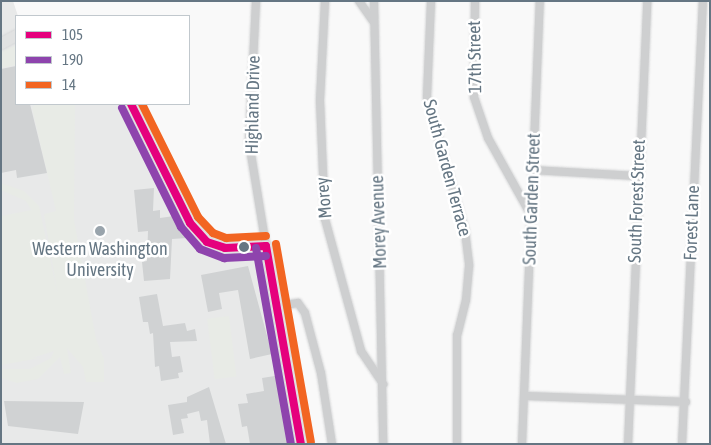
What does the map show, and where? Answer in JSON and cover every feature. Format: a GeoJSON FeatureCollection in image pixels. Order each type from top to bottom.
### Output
{"type":"FeatureCollection","features":[{"type":"Feature","properties":{"kind":"street","name":"Highland Drive"},"geometry":{"type":"LineString","coordinates":[[256,1],[249,142],[301,444]]}},
{"type":"Feature","properties":{"kind":"street","name":"Morey"},"geometry":{"type":"LineString","coordinates":[[325,1],[320,101],[324,219],[361,351],[383,384]]}},
{"type":"Feature","properties":{"kind":"street"},"geometry":{"type":"LineString","coordinates":[[359,1],[374,21]]}},
{"type":"Feature","properties":{"kind":"street","name":"Morey Avenue"},"geometry":{"type":"LineString","coordinates":[[374,1],[383,444]]}},
{"type":"Feature","properties":{"kind":"street","name":"South Garden Terrace"},"geometry":{"type":"LineString","coordinates":[[431,1],[427,98],[465,231],[469,266],[466,300],[457,335],[455,394],[458,444]]}},
{"type":"Feature","properties":{"kind":"street","name":"17th Street"},"geometry":{"type":"LineString","coordinates":[[475,1],[474,97],[488,138],[532,218]]}},
{"type":"Feature","properties":{"kind":"street","name":"South Garden Street"},"geometry":{"type":"LineString","coordinates":[[522,444],[540,1]]}},
{"type":"Feature","properties":{"kind":"street","name":"South Forest Street"},"geometry":{"type":"LineString","coordinates":[[628,444],[637,176],[647,1]]}},
{"type":"Feature","properties":{"kind":"street","name":"Forest Lane"},"geometry":{"type":"LineString","coordinates":[[682,444],[686,402],[703,1]]}},
{"type":"Feature","properties":{"kind":"street"},"geometry":{"type":"LineString","coordinates":[[1,43],[15,36]]}},
{"type":"Feature","properties":{"kind":"street"},"geometry":{"type":"LineString","coordinates":[[131,105],[190,223],[207,242],[224,248],[266,246]]}},
{"type":"Feature","properties":{"kind":"street"},"geometry":{"type":"LineString","coordinates":[[532,170],[637,176]]}},
{"type":"Feature","properties":{"kind":"street"},"geometry":{"type":"LineString","coordinates":[[277,306],[298,303],[305,313],[321,372],[332,444]]}},
{"type":"Feature","properties":{"kind":"street"},"geometry":{"type":"LineString","coordinates":[[524,396],[686,402]]}},
{"type":"Feature","properties":{"kind":"shaded area","name":"Western Washington University"},"geometry":{"type":"Polygon","coordinates":[[[1,1],[13,1],[18,15],[15,15],[15,105],[132,105],[207,242],[266,246],[301,444],[1,444],[1,1]]]}},
{"type":"Feature","properties":{"kind":"shaded area"},"geometry":{"type":"Polygon","coordinates":[[[15,45],[15,65],[1,68],[1,52],[15,45]]]}},
{"type":"Feature","properties":{"kind":"shaded area"},"geometry":{"type":"Polygon","coordinates":[[[34,105],[75,105],[74,220],[96,339],[104,359],[104,382],[86,382],[83,367],[67,348],[71,373],[64,374],[60,357],[38,379],[17,383],[1,378],[1,369],[30,369],[51,358],[54,351],[32,358],[40,358],[1,365],[1,216],[31,210],[26,201],[1,190],[1,183],[24,191],[39,206],[58,296],[44,214],[56,211],[32,108],[34,105]]]}},
{"type":"Feature","properties":{"kind":"shaded area"},"geometry":{"type":"Polygon","coordinates":[[[229,316],[236,377],[215,379],[207,319],[229,316]]]}},
{"type":"Feature","properties":{"kind":"building"},"geometry":{"type":"Polygon","coordinates":[[[15,66],[15,105],[30,105],[47,173],[17,178],[16,170],[1,173],[1,69],[15,66]]]}},
{"type":"Feature","properties":{"kind":"building"},"geometry":{"type":"Polygon","coordinates":[[[154,188],[153,211],[160,210],[160,218],[174,216],[175,222],[181,221],[187,238],[172,239],[170,279],[144,281],[142,262],[147,261],[148,231],[138,232],[134,190],[154,188]]]}},
{"type":"Feature","properties":{"kind":"building"},"geometry":{"type":"Polygon","coordinates":[[[248,266],[272,354],[250,359],[238,290],[219,293],[222,309],[208,312],[201,275],[248,266]]]}},
{"type":"Feature","properties":{"kind":"building"},"geometry":{"type":"Polygon","coordinates":[[[157,294],[163,326],[185,323],[187,331],[195,329],[197,341],[170,342],[172,357],[180,356],[183,372],[178,373],[179,378],[161,381],[159,366],[155,367],[153,333],[150,334],[148,322],[143,322],[139,297],[157,294]]]}},
{"type":"Feature","properties":{"kind":"building"},"geometry":{"type":"Polygon","coordinates":[[[281,375],[284,390],[279,391],[285,425],[290,424],[293,444],[250,444],[247,426],[242,427],[238,404],[248,403],[246,394],[264,391],[262,378],[281,375]]]}},
{"type":"Feature","properties":{"kind":"building"},"geometry":{"type":"Polygon","coordinates":[[[209,387],[226,444],[210,444],[207,420],[201,421],[199,411],[187,414],[188,418],[181,419],[184,433],[173,435],[168,405],[187,402],[187,397],[209,387]]]}},
{"type":"Feature","properties":{"kind":"building"},"geometry":{"type":"Polygon","coordinates":[[[4,401],[84,402],[78,434],[8,426],[4,401]]]}},
{"type":"Feature","properties":{"kind":"transit line","name":"105"},"geometry":{"type":"LineString","coordinates":[[131,105],[190,223],[207,242],[225,248],[266,246]]}},
{"type":"Feature","properties":{"kind":"transit line","name":"14"},"geometry":{"type":"LineString","coordinates":[[142,105],[198,217],[213,233],[226,238],[266,236]]}},
{"type":"Feature","properties":{"kind":"transit line","name":"190"},"geometry":{"type":"LineString","coordinates":[[122,108],[181,227],[200,249],[224,258],[266,256]]}},
{"type":"Feature","properties":{"kind":"transit line","name":"14"},"geometry":{"type":"LineString","coordinates":[[276,244],[311,442]]}},
{"type":"Feature","properties":{"kind":"transit line","name":"105"},"geometry":{"type":"LineString","coordinates":[[266,246],[301,444]]}},
{"type":"Feature","properties":{"kind":"transit line","name":"190"},"geometry":{"type":"LineString","coordinates":[[256,248],[291,444]]}},
{"type":"Feature","properties":{"kind":"place","name":"Western Washington University"},"geometry":{"type":"Point","coordinates":[100,231]}}]}
